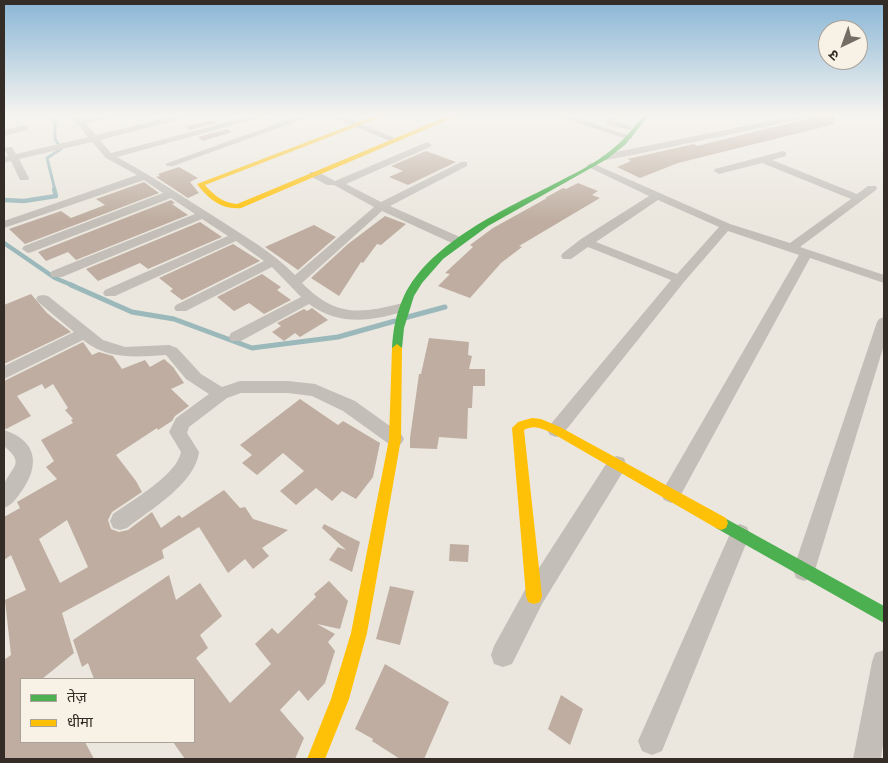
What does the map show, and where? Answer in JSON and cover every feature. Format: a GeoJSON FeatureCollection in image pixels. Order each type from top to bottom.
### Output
{"type":"FeatureCollection","features":[{"type":"Feature","properties":{"kind":"street"},"geometry":{"type":"LineString","coordinates":[[4,160],[11,154],[47,150]]}},
{"type":"Feature","properties":{"kind":"street"},"geometry":{"type":"LineString","coordinates":[[103,150],[109,156],[144,176],[273,262],[310,298],[328,310],[349,316],[374,316],[402,311]]}},
{"type":"Feature","properties":{"kind":"street"},"geometry":{"type":"LineString","coordinates":[[109,156],[134,150]]}},
{"type":"Feature","properties":{"kind":"street"},"geometry":{"type":"LineString","coordinates":[[170,164],[211,150]]}},
{"type":"Feature","properties":{"kind":"street"},"geometry":{"type":"LineString","coordinates":[[292,150],[201,184],[223,206],[238,206],[372,150]]}},
{"type":"Feature","properties":{"kind":"street"},"geometry":{"type":"LineString","coordinates":[[416,150],[338,184],[458,241]]}},
{"type":"Feature","properties":{"kind":"street"},"geometry":{"type":"LineString","coordinates":[[316,759],[340,699],[359,634],[395,439],[397,332],[402,311],[416,282],[428,267],[458,241],[498,215],[591,166],[614,150]]}},
{"type":"Feature","properties":{"kind":"street"},"geometry":{"type":"LineString","coordinates":[[606,157],[650,150]]}},
{"type":"Feature","properties":{"kind":"street"},"geometry":{"type":"LineString","coordinates":[[11,154],[24,178]]}},
{"type":"Feature","properties":{"kind":"street"},"geometry":{"type":"LineString","coordinates":[[719,171],[783,154]]}},
{"type":"Feature","properties":{"kind":"street"},"geometry":{"type":"LineString","coordinates":[[764,160],[858,198]]}},
{"type":"Feature","properties":{"kind":"street"},"geometry":{"type":"LineString","coordinates":[[294,284],[381,206],[464,164]]}},
{"type":"Feature","properties":{"kind":"street"},"geometry":{"type":"LineString","coordinates":[[591,166],[726,226],[884,280]]}},
{"type":"Feature","properties":{"kind":"street"},"geometry":{"type":"LineString","coordinates":[[314,174],[331,183]]}},
{"type":"Feature","properties":{"kind":"street"},"geometry":{"type":"LineString","coordinates":[[4,225],[144,176]]}},
{"type":"Feature","properties":{"kind":"street"},"geometry":{"type":"LineString","coordinates":[[671,494],[798,251],[872,188]]}},
{"type":"Feature","properties":{"kind":"street"},"geometry":{"type":"LineString","coordinates":[[28,249],[171,194]]}},
{"type":"Feature","properties":{"kind":"street"},"geometry":{"type":"LineString","coordinates":[[567,256],[585,242],[656,196]]}},
{"type":"Feature","properties":{"kind":"street"},"geometry":{"type":"LineString","coordinates":[[57,274],[202,215]]}},
{"type":"Feature","properties":{"kind":"street"},"geometry":{"type":"LineString","coordinates":[[556,430],[679,279],[726,226]]}},
{"type":"Feature","properties":{"kind":"street"},"geometry":{"type":"LineString","coordinates":[[110,293],[235,237]]}},
{"type":"Feature","properties":{"kind":"street"},"geometry":{"type":"LineString","coordinates":[[585,242],[679,279]]}},
{"type":"Feature","properties":{"kind":"street"},"geometry":{"type":"LineString","coordinates":[[181,308],[273,262]]}},
{"type":"Feature","properties":{"kind":"street"},"geometry":{"type":"LineString","coordinates":[[236,337],[310,298]]}},
{"type":"Feature","properties":{"kind":"street"},"geometry":{"type":"LineString","coordinates":[[43,299],[98,344],[125,352],[169,350],[174,353],[189,372],[200,382],[221,394]]}},
{"type":"Feature","properties":{"kind":"street"},"geometry":{"type":"LineString","coordinates":[[804,570],[884,322]]}},
{"type":"Feature","properties":{"kind":"street"},"geometry":{"type":"LineString","coordinates":[[4,373],[84,333]]}},
{"type":"Feature","properties":{"kind":"street"},"geometry":{"type":"LineString","coordinates":[[120,521],[183,470],[189,460],[190,452],[179,437],[178,429],[182,423],[221,394],[240,387],[288,387],[315,390],[349,406],[395,439]]}},
{"type":"Feature","properties":{"kind":"street"},"geometry":{"type":"LineString","coordinates":[[534,596],[518,428],[524,422],[534,420],[556,430],[671,494],[884,615]]}},
{"type":"Feature","properties":{"kind":"street"},"geometry":{"type":"LineString","coordinates":[[4,437],[23,453],[26,461],[24,470],[4,500]]}},
{"type":"Feature","properties":{"kind":"street"},"geometry":{"type":"LineString","coordinates":[[503,656],[534,596],[616,464]]}},
{"type":"Feature","properties":{"kind":"street"},"geometry":{"type":"LineString","coordinates":[[652,741],[740,534]]}},
{"type":"Feature","properties":{"kind":"street"},"geometry":{"type":"LineString","coordinates":[[867,759],[884,662]]}},
{"type":"Feature","properties":{"kind":"building"},"geometry":{"type":"Polygon","coordinates":[[[669,150],[732,150],[678,163],[640,178],[617,167],[631,161],[627,159],[669,150]]]}},
{"type":"Feature","properties":{"kind":"building"},"geometry":{"type":"Polygon","coordinates":[[[426,151],[456,162],[408,185],[389,177],[403,171],[391,166],[426,151]]]}},
{"type":"Feature","properties":{"kind":"building"},"geometry":{"type":"Polygon","coordinates":[[[179,167],[198,178],[190,182],[199,193],[188,198],[156,177],[160,176],[158,174],[179,167]]]}},
{"type":"Feature","properties":{"kind":"building"},"geometry":{"type":"Polygon","coordinates":[[[144,182],[159,193],[25,244],[9,229],[61,211],[71,218],[105,205],[96,199],[144,182]]]}},
{"type":"Feature","properties":{"kind":"building"},"geometry":{"type":"Polygon","coordinates":[[[578,183],[598,191],[592,195],[600,198],[519,246],[522,247],[501,263],[470,298],[438,286],[450,274],[445,273],[473,247],[470,245],[493,228],[563,188],[566,189],[578,183]]]}},
{"type":"Feature","properties":{"kind":"building"},"geometry":{"type":"Polygon","coordinates":[[[171,200],[175,203],[172,204],[188,215],[76,260],[68,252],[46,261],[38,252],[171,200]]]}},
{"type":"Feature","properties":{"kind":"building"},"geometry":{"type":"Polygon","coordinates":[[[385,216],[406,224],[381,245],[377,244],[363,263],[361,262],[339,296],[311,278],[348,244],[385,216]]]}},
{"type":"Feature","properties":{"kind":"building"},"geometry":{"type":"Polygon","coordinates":[[[200,222],[222,237],[148,269],[140,263],[98,281],[86,269],[200,222]]]}},
{"type":"Feature","properties":{"kind":"building"},"geometry":{"type":"Polygon","coordinates":[[[314,225],[336,237],[298,270],[265,247],[314,225]]]}},
{"type":"Feature","properties":{"kind":"building"},"geometry":{"type":"Polygon","coordinates":[[[233,244],[260,261],[182,300],[170,291],[173,289],[159,278],[233,244]]]}},
{"type":"Feature","properties":{"kind":"building"},"geometry":{"type":"Polygon","coordinates":[[[262,274],[281,287],[277,290],[291,300],[264,314],[249,303],[234,311],[217,297],[262,274]]]}},
{"type":"Feature","properties":{"kind":"building"},"geometry":{"type":"Polygon","coordinates":[[[31,294],[47,313],[71,332],[4,364],[4,305],[31,294]]]}},
{"type":"Feature","properties":{"kind":"building"},"geometry":{"type":"Polygon","coordinates":[[[312,308],[328,320],[300,337],[295,333],[284,341],[272,332],[281,326],[277,323],[304,309],[307,311],[312,308]]]}},
{"type":"Feature","properties":{"kind":"building"},"geometry":{"type":"Polygon","coordinates":[[[429,338],[469,342],[468,355],[472,356],[469,369],[485,369],[485,386],[473,386],[472,408],[468,408],[467,439],[439,437],[437,449],[410,448],[419,374],[421,374],[429,338]]]}},
{"type":"Feature","properties":{"kind":"building"},"geometry":{"type":"Polygon","coordinates":[[[83,342],[92,355],[99,352],[113,356],[122,369],[145,360],[150,367],[164,359],[173,367],[184,383],[171,389],[189,406],[175,416],[172,421],[158,430],[157,428],[116,455],[142,492],[112,512],[108,520],[111,529],[119,532],[128,530],[152,512],[161,528],[179,515],[182,518],[224,490],[240,508],[245,507],[253,519],[288,530],[262,548],[269,556],[253,569],[245,559],[228,573],[199,527],[162,550],[164,558],[62,613],[74,653],[43,678],[20,678],[20,743],[86,743],[94,759],[4,759],[4,660],[11,655],[5,600],[26,590],[11,555],[4,560],[4,517],[20,508],[17,502],[57,479],[46,467],[54,461],[41,440],[73,423],[71,420],[73,419],[65,410],[68,408],[53,384],[45,389],[42,384],[17,396],[31,416],[6,429],[4,428],[4,381],[83,342]],[[67,520],[39,539],[60,583],[88,567],[67,520]]]}},
{"type":"Feature","properties":{"kind":"building"},"geometry":{"type":"Polygon","coordinates":[[[300,399],[338,425],[343,421],[380,443],[373,477],[356,499],[342,491],[332,501],[316,488],[296,505],[280,491],[304,471],[283,453],[257,475],[242,463],[252,455],[240,445],[300,399]]]}},
{"type":"Feature","properties":{"kind":"building"},"geometry":{"type":"Polygon","coordinates":[[[324,524],[360,542],[352,572],[329,560],[338,547],[346,550],[322,528],[324,524]]]}},
{"type":"Feature","properties":{"kind":"building"},"geometry":{"type":"Polygon","coordinates":[[[450,544],[469,545],[468,562],[449,561],[450,544]]]}},
{"type":"Feature","properties":{"kind":"building"},"geometry":{"type":"Polygon","coordinates":[[[169,575],[176,600],[200,583],[222,616],[200,635],[208,648],[196,658],[230,703],[271,664],[255,644],[272,628],[278,634],[316,597],[314,594],[329,581],[348,601],[340,629],[317,624],[335,634],[328,642],[335,651],[325,683],[308,701],[299,690],[280,710],[304,738],[295,759],[185,759],[174,743],[195,743],[195,678],[94,678],[88,663],[82,667],[73,640],[169,575]]]}},
{"type":"Feature","properties":{"kind":"building"},"geometry":{"type":"Polygon","coordinates":[[[390,586],[414,591],[400,645],[376,639],[390,586]]]}},
{"type":"Feature","properties":{"kind":"building"},"geometry":{"type":"Polygon","coordinates":[[[385,664],[449,702],[424,759],[400,759],[372,741],[373,739],[355,729],[385,664]]]}},
{"type":"Feature","properties":{"kind":"building"},"geometry":{"type":"Polygon","coordinates":[[[561,695],[583,709],[570,745],[548,729],[561,695]]]}},
{"type":"Feature","properties":{"kind":"waterway"},"geometry":{"type":"LineString","coordinates":[[55,190],[47,158],[60,150]]}},
{"type":"Feature","properties":{"kind":"waterway"},"geometry":{"type":"LineString","coordinates":[[4,200],[24,201],[56,196],[54,189]]}},
{"type":"Feature","properties":{"kind":"waterway"},"geometry":{"type":"LineString","coordinates":[[4,243],[55,278],[74,286]]}},
{"type":"Feature","properties":{"kind":"waterway"},"geometry":{"type":"LineString","coordinates":[[71,285],[132,312],[174,319],[252,348],[338,337],[395,321]]}},
{"type":"Feature","properties":{"kind":"waterway"},"geometry":{"type":"LineString","coordinates":[[404,318],[445,307]]}},
{"type":"Feature","properties":{"kind":"traffic: fast"},"geometry":{"type":"LineString","coordinates":[[397,348],[399,328],[409,296],[428,269],[440,257],[485,224],[571,178],[616,150]]}},
{"type":"Feature","properties":{"kind":"traffic: fast"},"geometry":{"type":"LineString","coordinates":[[721,523],[884,615]]}},
{"type":"Feature","properties":{"kind":"traffic: slow"},"geometry":{"type":"LineString","coordinates":[[292,150],[201,184],[217,200],[232,206],[238,206],[373,150]]}},
{"type":"Feature","properties":{"kind":"traffic: slow"},"geometry":{"type":"LineString","coordinates":[[316,759],[340,699],[359,633],[395,439],[397,348]]}},
{"type":"Feature","properties":{"kind":"traffic: slow"},"geometry":{"type":"LineString","coordinates":[[534,596],[518,428],[527,423],[532,422],[546,425],[556,430],[721,523]]}}]}
